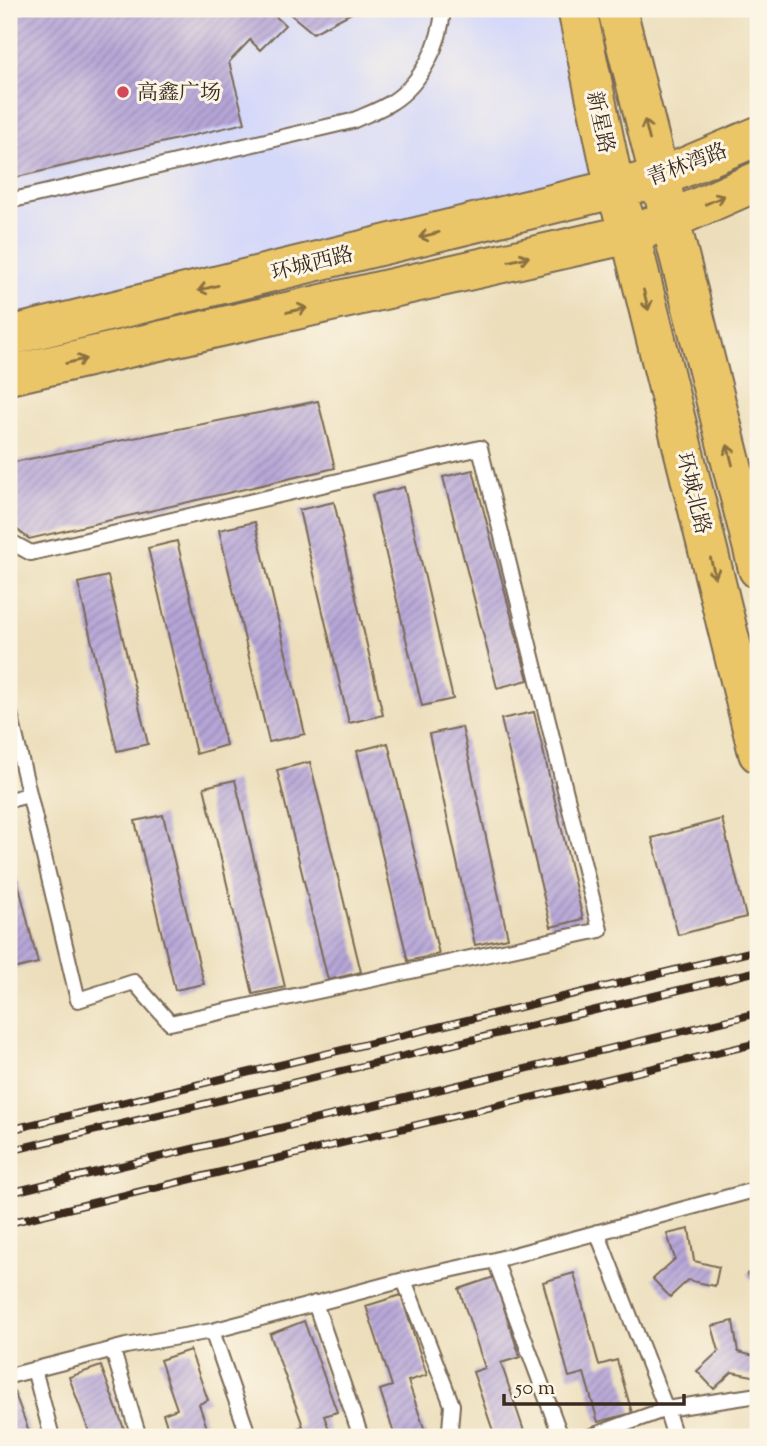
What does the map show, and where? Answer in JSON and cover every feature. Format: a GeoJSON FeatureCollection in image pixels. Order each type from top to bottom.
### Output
{"type":"FeatureCollection","features":[{"type":"Feature","properties":{"kind":"main road","name":"新星路"},"geometry":{"type":"LineString","coordinates":[[578,9],[615,190],[630,234]]}},
{"type":"Feature","properties":{"kind":"main road","name":"新星路"},"geometry":{"type":"LineString","coordinates":[[617,9],[659,178],[672,219]]}},
{"type":"Feature","properties":{"kind":"main road","name":"青林湾路"},"geometry":{"type":"LineString","coordinates":[[615,190],[659,178],[758,136]]}},
{"type":"Feature","properties":{"kind":"main road","name":"青林湾路"},"geometry":{"type":"LineString","coordinates":[[9,374],[630,234],[672,219],[758,181]]}},
{"type":"Feature","properties":{"kind":"main road","name":"环城西路"},"geometry":{"type":"LineString","coordinates":[[9,336],[615,190]]}},
{"type":"Feature","properties":{"kind":"main road"},"geometry":{"type":"LineString","coordinates":[[672,219],[758,569]]}},
{"type":"Feature","properties":{"kind":"main road","name":"环城北路"},"geometry":{"type":"LineString","coordinates":[[630,234],[758,753]]}},
{"type":"Feature","properties":{"kind":"lane"},"geometry":{"type":"LineString","coordinates":[[9,201],[352,121],[393,102],[423,72],[442,24],[443,9]]}},
{"type":"Feature","properties":{"kind":"lane"},"geometry":{"type":"LineString","coordinates":[[9,541],[31,554],[480,448],[600,930],[170,1023],[134,982],[78,1000],[9,709]]}},
{"type":"Feature","properties":{"kind":"lane"},"geometry":{"type":"LineString","coordinates":[[9,800],[29,795]]}},
{"type":"Feature","properties":{"kind":"lane"},"geometry":{"type":"LineString","coordinates":[[9,1376],[212,1331],[404,1280],[495,1260],[758,1189]]}},
{"type":"Feature","properties":{"kind":"lane"},"geometry":{"type":"LineString","coordinates":[[597,1232],[675,1437]]}},
{"type":"Feature","properties":{"kind":"lane"},"geometry":{"type":"LineString","coordinates":[[495,1260],[561,1437]]}},
{"type":"Feature","properties":{"kind":"lane"},"geometry":{"type":"LineString","coordinates":[[404,1280],[452,1405],[450,1429],[454,1437]]}},
{"type":"Feature","properties":{"kind":"lane"},"geometry":{"type":"LineString","coordinates":[[314,1303],[361,1437]]}},
{"type":"Feature","properties":{"kind":"lane"},"geometry":{"type":"LineString","coordinates":[[212,1331],[249,1437]]}},
{"type":"Feature","properties":{"kind":"lane"},"geometry":{"type":"LineString","coordinates":[[113,1351],[139,1437]]}},
{"type":"Feature","properties":{"kind":"lane"},"geometry":{"type":"LineString","coordinates":[[34,1369],[52,1437]]}},
{"type":"Feature","properties":{"kind":"lane"},"geometry":{"type":"LineString","coordinates":[[589,1437],[666,1409],[758,1395]]}},
{"type":"Feature","properties":{"kind":"shaded area"},"geometry":{"type":"Polygon","coordinates":[[[9,9],[559,9],[599,179],[9,320],[9,9]]]}},
{"type":"Feature","properties":{"kind":"building","name":"高鑫广场"},"geometry":{"type":"Polygon","coordinates":[[[9,9],[277,9],[273,14],[285,25],[260,50],[250,40],[229,62],[245,123],[9,179],[9,9]]]}},
{"type":"Feature","properties":{"kind":"building"},"geometry":{"type":"Polygon","coordinates":[[[284,9],[359,9],[313,33],[284,9]]]}},
{"type":"Feature","properties":{"kind":"building"},"geometry":{"type":"Polygon","coordinates":[[[318,401],[335,468],[29,539],[9,523],[9,463],[318,401]]]}},
{"type":"Feature","properties":{"kind":"building"},"geometry":{"type":"Polygon","coordinates":[[[473,470],[528,680],[497,688],[443,477],[473,470]]]}},
{"type":"Feature","properties":{"kind":"building"},"geometry":{"type":"Polygon","coordinates":[[[404,487],[453,699],[422,706],[372,495],[404,487]]]}},
{"type":"Feature","properties":{"kind":"building"},"geometry":{"type":"Polygon","coordinates":[[[334,502],[383,715],[349,723],[299,510],[334,502]]]}},
{"type":"Feature","properties":{"kind":"building"},"geometry":{"type":"Polygon","coordinates":[[[255,522],[305,734],[269,742],[219,530],[255,522]]]}},
{"type":"Feature","properties":{"kind":"building"},"geometry":{"type":"Polygon","coordinates":[[[177,541],[226,745],[196,754],[148,548],[177,541]]]}},
{"type":"Feature","properties":{"kind":"building"},"geometry":{"type":"Polygon","coordinates":[[[108,576],[148,744],[117,751],[78,583],[108,576]]]}},
{"type":"Feature","properties":{"kind":"building"},"geometry":{"type":"Polygon","coordinates":[[[534,712],[583,919],[551,927],[501,719],[534,712]]]}},
{"type":"Feature","properties":{"kind":"building"},"geometry":{"type":"Polygon","coordinates":[[[462,727],[508,938],[475,945],[429,734],[462,727]]]}},
{"type":"Feature","properties":{"kind":"building"},"geometry":{"type":"Polygon","coordinates":[[[388,743],[439,954],[408,961],[357,751],[388,743]]]}},
{"type":"Feature","properties":{"kind":"building"},"geometry":{"type":"Polygon","coordinates":[[[310,762],[361,972],[328,980],[277,770],[310,762]]]}},
{"type":"Feature","properties":{"kind":"building"},"geometry":{"type":"Polygon","coordinates":[[[235,780],[285,987],[253,994],[204,787],[235,780]]]}},
{"type":"Feature","properties":{"kind":"building"},"geometry":{"type":"Polygon","coordinates":[[[163,815],[204,984],[175,990],[135,821],[163,815]]]}},
{"type":"Feature","properties":{"kind":"building"},"geometry":{"type":"Polygon","coordinates":[[[722,819],[746,917],[678,935],[652,838],[722,819]]]}},
{"type":"Feature","properties":{"kind":"building"},"geometry":{"type":"Polygon","coordinates":[[[9,846],[38,963],[9,970],[9,846]]]}},
{"type":"Feature","properties":{"kind":"building"},"geometry":{"type":"Polygon","coordinates":[[[689,1229],[694,1261],[719,1267],[715,1286],[688,1280],[670,1297],[653,1279],[675,1259],[667,1234],[689,1229]]]}},
{"type":"Feature","properties":{"kind":"building"},"geometry":{"type":"Polygon","coordinates":[[[758,1264],[758,1286],[747,1274],[758,1264]]]}},
{"type":"Feature","properties":{"kind":"building"},"geometry":{"type":"Polygon","coordinates":[[[574,1273],[599,1365],[617,1360],[632,1413],[598,1422],[584,1373],[569,1377],[543,1282],[574,1273]]]}},
{"type":"Feature","properties":{"kind":"building"},"geometry":{"type":"Polygon","coordinates":[[[494,1277],[520,1357],[501,1363],[526,1437],[495,1437],[473,1372],[485,1368],[459,1289],[494,1277]]]}},
{"type":"Feature","properties":{"kind":"building"},"geometry":{"type":"Polygon","coordinates":[[[401,1295],[427,1375],[408,1381],[427,1437],[395,1437],[380,1390],[392,1386],[366,1306],[401,1295]]]}},
{"type":"Feature","properties":{"kind":"building"},"geometry":{"type":"Polygon","coordinates":[[[304,1321],[337,1412],[324,1416],[332,1437],[292,1437],[290,1431],[303,1426],[270,1334],[304,1321]]]}},
{"type":"Feature","properties":{"kind":"building"},"geometry":{"type":"Polygon","coordinates":[[[733,1321],[738,1352],[758,1357],[758,1377],[732,1372],[714,1389],[697,1371],[719,1351],[712,1326],[733,1321]]]}},
{"type":"Feature","properties":{"kind":"building"},"geometry":{"type":"Polygon","coordinates":[[[190,1350],[208,1400],[199,1404],[210,1437],[171,1437],[163,1414],[177,1409],[160,1360],[190,1350]]]}},
{"type":"Feature","properties":{"kind":"building"},"geometry":{"type":"Polygon","coordinates":[[[101,1366],[127,1437],[91,1437],[69,1377],[101,1366]]]}},
{"type":"Feature","properties":{"kind":"building"},"geometry":{"type":"Polygon","coordinates":[[[14,1391],[31,1437],[9,1437],[9,1393],[14,1391]]]}},
{"type":"Feature","properties":{"kind":"railway"},"geometry":{"type":"LineString","coordinates":[[9,1130],[758,950]]}},
{"type":"Feature","properties":{"kind":"railway"},"geometry":{"type":"LineString","coordinates":[[9,1151],[758,971]]}},
{"type":"Feature","properties":{"kind":"railway"},"geometry":{"type":"LineString","coordinates":[[9,1193],[758,1013]]}},
{"type":"Feature","properties":{"kind":"railway"},"geometry":{"type":"LineString","coordinates":[[9,1223],[758,1043]]}},
{"type":"Feature","properties":{"kind":"place","name":"高鑫广场"},"geometry":{"type":"Point","coordinates":[123,92]}}]}
